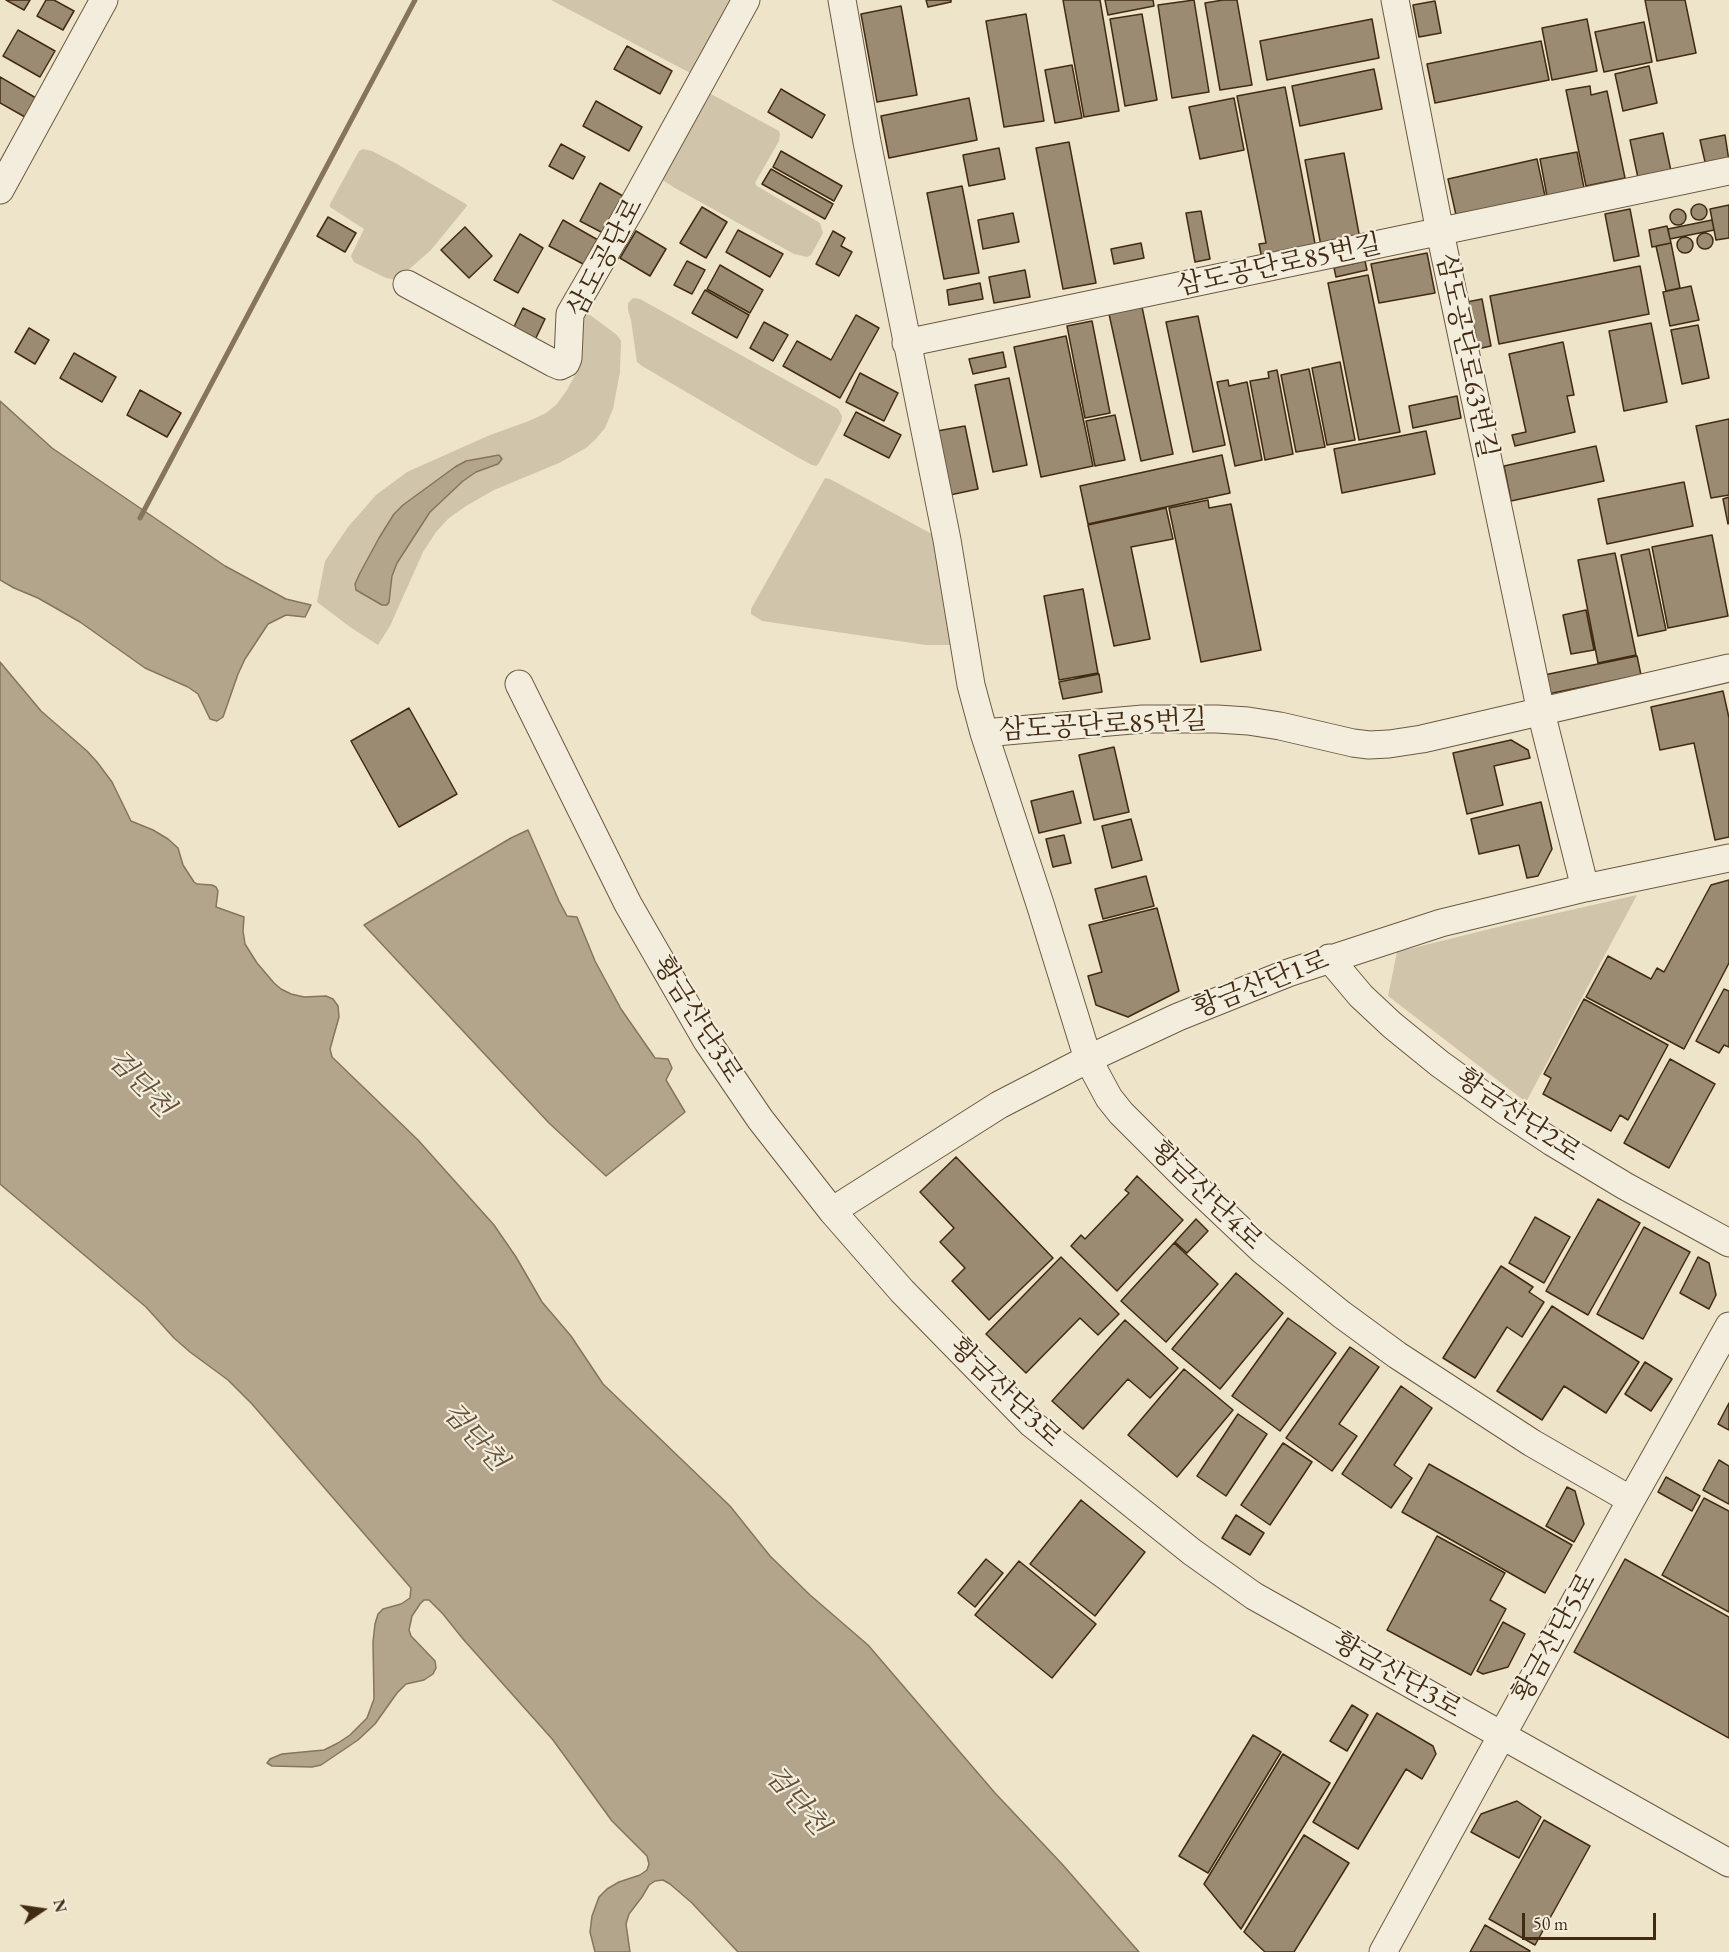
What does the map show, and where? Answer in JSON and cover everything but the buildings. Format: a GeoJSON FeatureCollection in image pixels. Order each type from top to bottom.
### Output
{"type":"FeatureCollection","features":[{"type":"Feature","properties":{"kind":"street"},"geometry":{"type":"LineString","coordinates":[[0,190],[104,0]]}},
{"type":"Feature","properties":{"kind":"street","name":"삼도공단로"},"geometry":{"type":"LineString","coordinates":[[407,284],[553,363],[560,366],[566,363],[570,314],[746,0]]}},
{"type":"Feature","properties":{"kind":"street","name":"삼도공단로85번길"},"geometry":{"type":"LineString","coordinates":[[842,0],[906,343],[947,540],[971,685],[984,733],[1143,719],[1217,719],[1280,726],[1353,743],[1389,744],[1422,739],[1729,668]]}},
{"type":"Feature","properties":{"kind":"street","name":"삼도공단로63번길"},"geometry":{"type":"LineString","coordinates":[[1395,0],[1440,232],[1541,712],[1585,888]]}},
{"type":"Feature","properties":{"kind":"street","name":"삼도공단로85번길"},"geometry":{"type":"LineString","coordinates":[[906,343],[1729,171]]}},
{"type":"Feature","properties":{"kind":"street","name":"황금산단3로"},"geometry":{"type":"LineString","coordinates":[[519,684],[628,904],[665,971],[760,1119],[832,1211],[902,1292],[1032,1424],[1191,1552],[1254,1596],[1729,1863]]}},
{"type":"Feature","properties":{"kind":"street","name":"황금산단4로"},"geometry":{"type":"LineString","coordinates":[[984,733],[1089,1059],[1109,1098],[1121,1113],[1188,1180],[1298,1281],[1397,1355],[1446,1388],[1532,1443],[1630,1500]]}},
{"type":"Feature","properties":{"kind":"street","name":"황금산단1로"},"geometry":{"type":"LineString","coordinates":[[832,1211],[999,1105],[1178,1017],[1329,958],[1441,923],[1585,888],[1729,858]]}},
{"type":"Feature","properties":{"kind":"street","name":"황금산단2로"},"geometry":{"type":"LineString","coordinates":[[1329,958],[1361,996],[1392,1025],[1440,1064],[1504,1110],[1588,1164],[1729,1244]]}},
{"type":"Feature","properties":{"kind":"street","name":"황금산단5로"},"geometry":{"type":"LineString","coordinates":[[1383,1952],[1630,1500],[1729,1326]]}},
{"type":"Feature","properties":{"kind":"shaded area"},"geometry":{"type":"Polygon","coordinates":[[[551,0],[739,0],[694,75],[551,0]]]}},
{"type":"Feature","properties":{"kind":"shaded area"},"geometry":{"type":"Polygon","coordinates":[[[711,94],[779,131],[779,141],[755,183],[820,223],[823,233],[811,255],[807,257],[794,254],[664,181],[662,177],[707,96],[711,94]]]}},
{"type":"Feature","properties":{"kind":"shaded area"},"geometry":{"type":"Polygon","coordinates":[[[363,149],[372,151],[397,164],[467,206],[431,250],[397,280],[386,278],[354,262],[351,256],[364,229],[330,207],[359,151],[363,149]]]}},
{"type":"Feature","properties":{"kind":"shaded area"},"geometry":{"type":"Polygon","coordinates":[[[633,298],[640,299],[838,409],[842,416],[841,422],[819,463],[816,466],[812,465],[797,457],[637,362],[628,310],[628,303],[633,298]]]}},
{"type":"Feature","properties":{"kind":"shaded area"},"geometry":{"type":"Polygon","coordinates":[[[586,312],[617,335],[621,341],[620,372],[613,409],[605,428],[595,440],[586,448],[559,463],[494,490],[449,518],[436,532],[423,552],[390,626],[378,645],[317,602],[325,561],[348,527],[376,495],[407,472],[490,435],[529,421],[546,413],[557,404],[576,373],[578,363],[576,323],[586,312]]]}},
{"type":"Feature","properties":{"kind":"shaded area"},"geometry":{"type":"Polygon","coordinates":[[[825,478],[932,534],[935,538],[951,645],[926,645],[762,621],[751,614],[751,609],[825,478]]]}},
{"type":"Feature","properties":{"kind":"shaded area"},"geometry":{"type":"Polygon","coordinates":[[[1637,895],[1526,1102],[1388,996],[1397,952],[1637,895]]]}},
{"type":"Feature","properties":{"kind":"water"},"geometry":{"type":"Polygon","coordinates":[[[0,401],[52,448],[225,566],[286,599],[311,605],[305,617],[286,615],[268,624],[245,659],[223,717],[217,721],[210,719],[198,694],[188,687],[145,668],[80,622],[0,580],[0,401]]]}},
{"type":"Feature","properties":{"kind":"water"},"geometry":{"type":"Polygon","coordinates":[[[499,455],[502,459],[498,464],[476,472],[463,481],[430,512],[397,563],[392,576],[387,605],[382,605],[356,590],[355,584],[379,538],[394,514],[403,505],[466,461],[499,455]]]}},
{"type":"Feature","properties":{"kind":"water","name":"검단천"},"geometry":{"type":"Polygon","coordinates":[[[0,662],[41,711],[97,762],[112,782],[131,821],[153,830],[178,848],[183,865],[194,882],[216,887],[218,891],[216,907],[244,917],[245,944],[274,983],[291,994],[304,997],[326,996],[333,999],[338,1006],[339,1017],[330,1049],[332,1057],[418,1140],[494,1225],[542,1302],[571,1336],[603,1384],[730,1506],[770,1556],[810,1595],[868,1645],[995,1793],[1062,1864],[1139,1952],[738,1952],[692,1903],[663,1880],[649,1885],[629,1914],[626,1924],[630,1952],[595,1952],[590,1932],[592,1916],[599,1897],[619,1882],[640,1875],[647,1870],[649,1864],[647,1856],[612,1821],[553,1740],[429,1600],[424,1600],[412,1616],[409,1630],[411,1636],[435,1661],[436,1668],[433,1674],[424,1680],[406,1684],[375,1724],[358,1740],[321,1765],[312,1767],[272,1766],[267,1763],[270,1759],[282,1754],[324,1750],[350,1735],[367,1718],[374,1699],[373,1642],[378,1614],[383,1609],[401,1604],[410,1598],[411,1588],[252,1404],[228,1380],[190,1352],[146,1307],[0,1184],[0,662]]]}},
{"type":"Feature","properties":{"kind":"water"},"geometry":{"type":"Polygon","coordinates":[[[528,830],[559,901],[567,916],[577,917],[595,961],[621,1009],[655,1058],[668,1059],[672,1068],[666,1080],[685,1112],[606,1176],[549,1123],[364,925],[528,830]]]}},
{"type":"Feature","properties":{"kind":"waterway"},"geometry":{"type":"LineString","coordinates":[[140,518],[415,0]]}}]}
